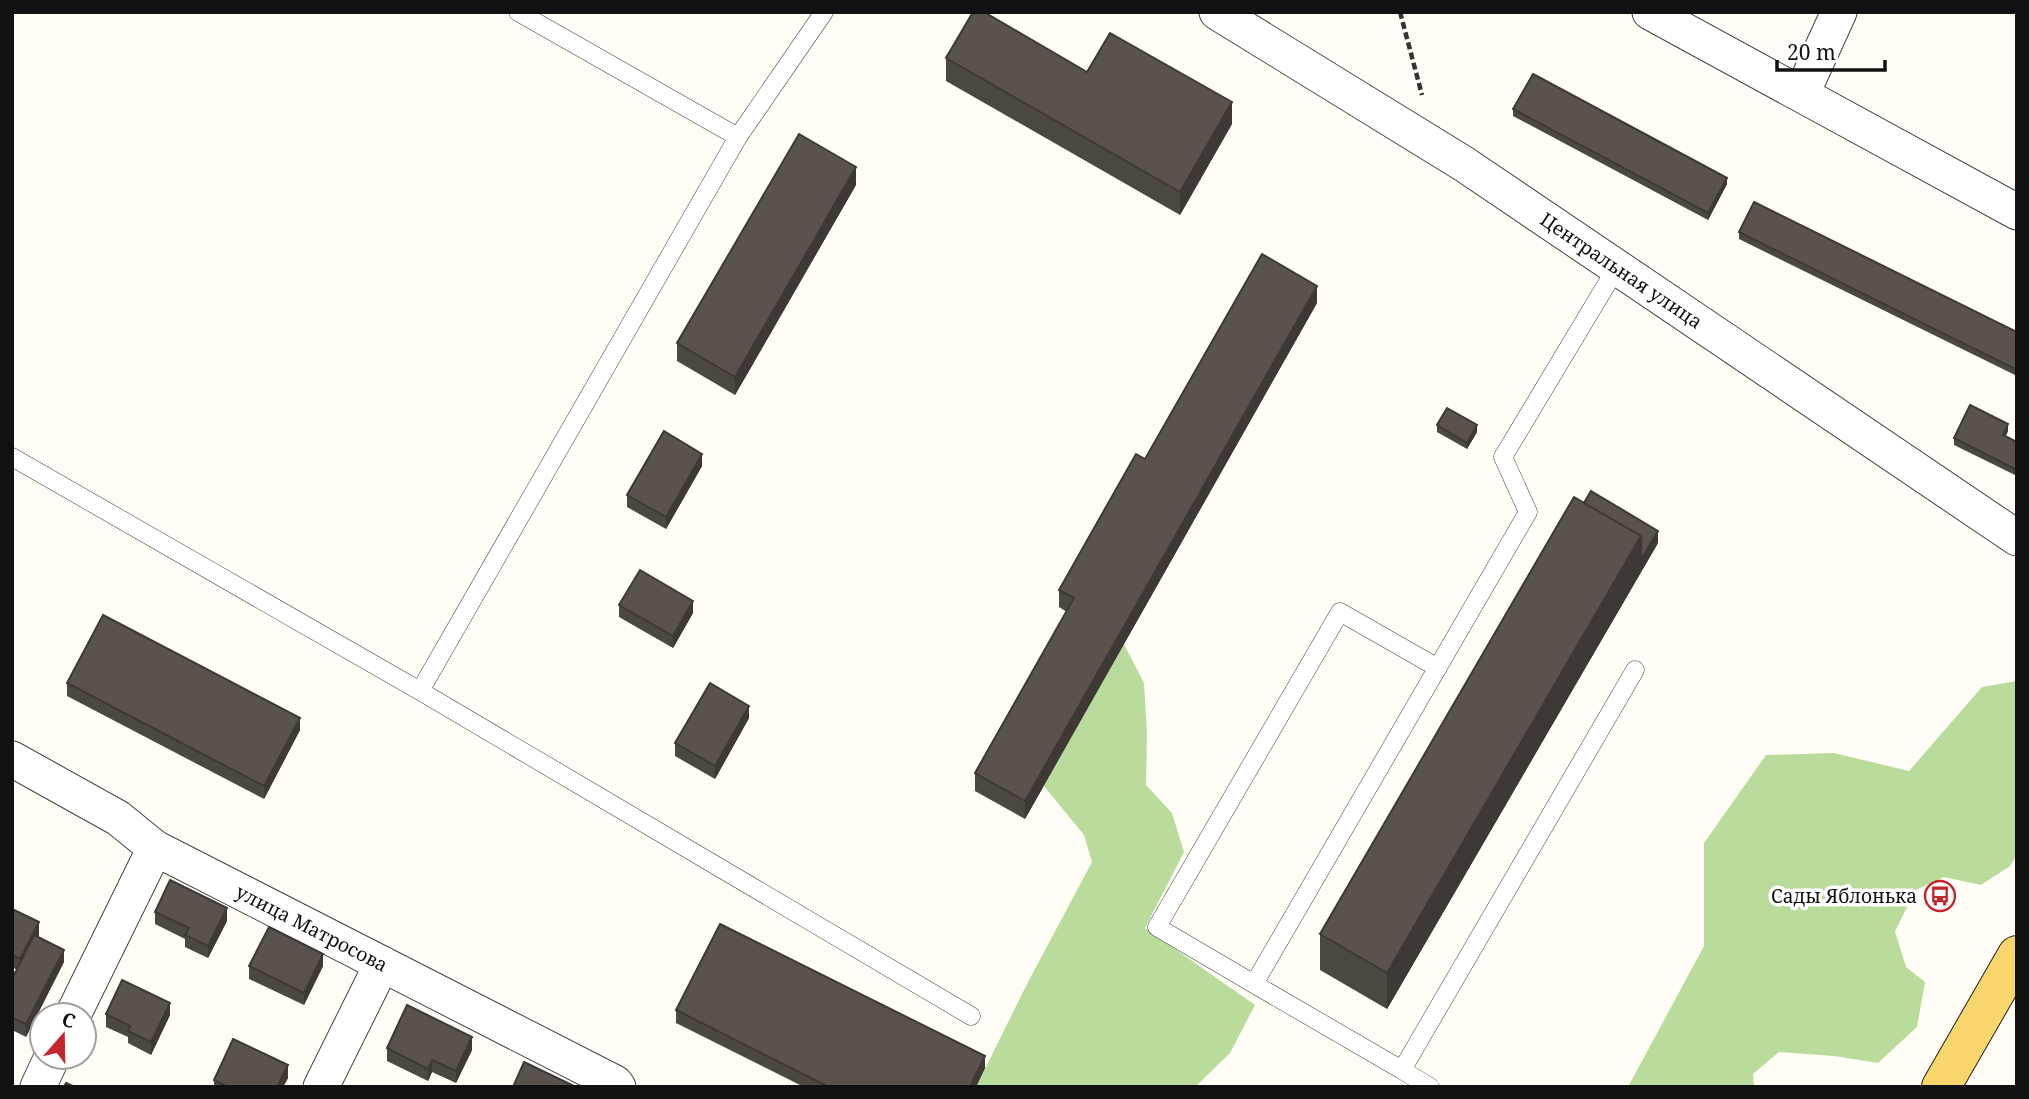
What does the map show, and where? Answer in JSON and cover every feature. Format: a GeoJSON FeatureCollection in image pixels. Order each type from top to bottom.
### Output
{"type":"FeatureCollection","features":[{"type":"Feature","properties":{"kind":"main road"},"geometry":{"type":"LineString","coordinates":[[1941,1087],[2017,955]]}},
{"type":"Feature","properties":{"kind":"street","name":"Центральная улица"},"geometry":{"type":"LineString","coordinates":[[1217,12],[1436,146],[2017,538]]}},
{"type":"Feature","properties":{"kind":"street"},"geometry":{"type":"LineString","coordinates":[[1650,12],[2017,212]]}},
{"type":"Feature","properties":{"kind":"street"},"geometry":{"type":"LineString","coordinates":[[1802,93],[1839,12]]}},
{"type":"Feature","properties":{"kind":"street","name":"улица Матросова"},"geometry":{"type":"LineString","coordinates":[[12,759],[118,818],[155,848],[618,1087]]}},
{"type":"Feature","properties":{"kind":"street"},"geometry":{"type":"LineString","coordinates":[[80,1001],[155,848]]}},
{"type":"Feature","properties":{"kind":"street"},"geometry":{"type":"LineString","coordinates":[[321,1087],[382,964]]}},
{"type":"Feature","properties":{"kind":"street"},"geometry":{"type":"LineString","coordinates":[[38,1087],[45,1071]]}},
{"type":"Feature","properties":{"kind":"lane"},"geometry":{"type":"LineString","coordinates":[[518,12],[737,137]]}},
{"type":"Feature","properties":{"kind":"lane"},"geometry":{"type":"LineString","coordinates":[[420,691],[737,137],[824,12]]}},
{"type":"Feature","properties":{"kind":"lane"},"geometry":{"type":"LineString","coordinates":[[1254,984],[1528,512],[1503,457],[1617,267]]}},
{"type":"Feature","properties":{"kind":"lane"},"geometry":{"type":"LineString","coordinates":[[12,457],[420,691],[971,1016]]}},
{"type":"Feature","properties":{"kind":"lane"},"geometry":{"type":"LineString","coordinates":[[1430,1087],[1157,927],[1340,612],[1438,668]]}},
{"type":"Feature","properties":{"kind":"lane"},"geometry":{"type":"LineString","coordinates":[[1402,1070],[1634,670]]}},
{"type":"Feature","properties":{"kind":"path"},"geometry":{"type":"LineString","coordinates":[[1400,12],[1436,146]]}},
{"type":"Feature","properties":{"kind":"green space"},"geometry":{"type":"Polygon","coordinates":[[[1124,644],[1144,683],[1146,785],[1172,813],[1184,852],[1145,928],[1255,1005],[1230,1053],[1195,1087],[976,1087],[1092,862],[1084,835],[1044,786],[1124,644]]]}},
{"type":"Feature","properties":{"kind":"green space"},"geometry":{"type":"Polygon","coordinates":[[[2017,681],[2017,855],[2010,866],[1981,885],[1944,877],[1916,890],[1895,931],[1906,967],[1925,982],[1917,1027],[1878,1063],[1779,1052],[1753,1074],[1754,1087],[1628,1087],[1704,946],[1704,843],[1766,755],[1834,753],[1909,771],[1982,687],[2017,681]]]}},
{"type":"Feature","properties":{"kind":"building"},"geometry":{"type":"Polygon","coordinates":[[[973,12],[984,12],[1087,72],[1110,33],[1232,102],[1180,192],[946,58],[973,12]]]}},
{"type":"Feature","properties":{"kind":"building"},"geometry":{"type":"Polygon","coordinates":[[[1533,74],[1727,178],[1708,213],[1513,109],[1533,74]]]}},
{"type":"Feature","properties":{"kind":"building"},"geometry":{"type":"Polygon","coordinates":[[[799,134],[856,167],[735,377],[677,343],[799,134]]]}},
{"type":"Feature","properties":{"kind":"building"},"geometry":{"type":"Polygon","coordinates":[[[1754,202],[2017,332],[2017,370],[1739,232],[1754,202]]]}},
{"type":"Feature","properties":{"kind":"building"},"geometry":{"type":"Polygon","coordinates":[[[1262,254],[1317,286],[1025,801],[975,773],[1074,598],[1059,590],[1136,454],[1145,459],[1262,254]]]}},
{"type":"Feature","properties":{"kind":"building"},"geometry":{"type":"Polygon","coordinates":[[[1970,405],[2008,424],[2003,435],[2017,442],[2017,470],[1954,438],[1970,405]]]}},
{"type":"Feature","properties":{"kind":"building"},"geometry":{"type":"Polygon","coordinates":[[[1447,408],[1477,425],[1467,443],[1437,425],[1447,408]]]}},
{"type":"Feature","properties":{"kind":"building"},"geometry":{"type":"Polygon","coordinates":[[[664,431],[702,454],[666,517],[627,495],[664,431]]]}},
{"type":"Feature","properties":{"kind":"building"},"geometry":{"type":"Polygon","coordinates":[[[1591,491],[1658,531],[1641,560],[1641,536],[1584,503],[1591,491]]]}},
{"type":"Feature","properties":{"kind":"building"},"geometry":{"type":"Polygon","coordinates":[[[1574,497],[1641,536],[1387,973],[1320,934],[1574,497]]]}},
{"type":"Feature","properties":{"kind":"building"},"geometry":{"type":"Polygon","coordinates":[[[640,570],[693,601],[673,636],[619,605],[640,570]]]}},
{"type":"Feature","properties":{"kind":"building"},"geometry":{"type":"Polygon","coordinates":[[[103,615],[300,718],[264,786],[67,683],[103,615]]]}},
{"type":"Feature","properties":{"kind":"building"},"geometry":{"type":"Polygon","coordinates":[[[710,683],[749,706],[715,766],[675,743],[710,683]]]}},
{"type":"Feature","properties":{"kind":"building"},"geometry":{"type":"Polygon","coordinates":[[[170,880],[227,908],[208,946],[185,935],[189,928],[155,912],[170,880]]]}},
{"type":"Feature","properties":{"kind":"building"},"geometry":{"type":"Polygon","coordinates":[[[12,909],[39,922],[20,959],[12,955],[12,909]]]}},
{"type":"Feature","properties":{"kind":"building"},"geometry":{"type":"Polygon","coordinates":[[[720,924],[985,1056],[970,1087],[829,1087],[676,1010],[720,924]]]}},
{"type":"Feature","properties":{"kind":"building"},"geometry":{"type":"Polygon","coordinates":[[[269,927],[323,954],[304,993],[249,966],[269,927]]]}},
{"type":"Feature","properties":{"kind":"building"},"geometry":{"type":"Polygon","coordinates":[[[34,935],[64,950],[38,1001],[28,1001],[26,1024],[12,1018],[12,979],[34,935]]]}},
{"type":"Feature","properties":{"kind":"building"},"geometry":{"type":"Polygon","coordinates":[[[122,980],[170,1003],[151,1042],[128,1031],[130,1026],[106,1014],[122,980]]]}},
{"type":"Feature","properties":{"kind":"building"},"geometry":{"type":"Polygon","coordinates":[[[407,1005],[472,1037],[456,1071],[432,1060],[428,1069],[387,1048],[407,1005]]]}},
{"type":"Feature","properties":{"kind":"building"},"geometry":{"type":"Polygon","coordinates":[[[233,1039],[288,1065],[277,1087],[228,1087],[214,1080],[233,1039]]]}},
{"type":"Feature","properties":{"kind":"building"},"geometry":{"type":"Polygon","coordinates":[[[524,1062],[576,1087],[513,1087],[524,1062]]]}},
{"type":"Feature","properties":{"kind":"place","name":"Сады Яблонька"},"geometry":{"type":"Point","coordinates":[1940,896]}}]}
